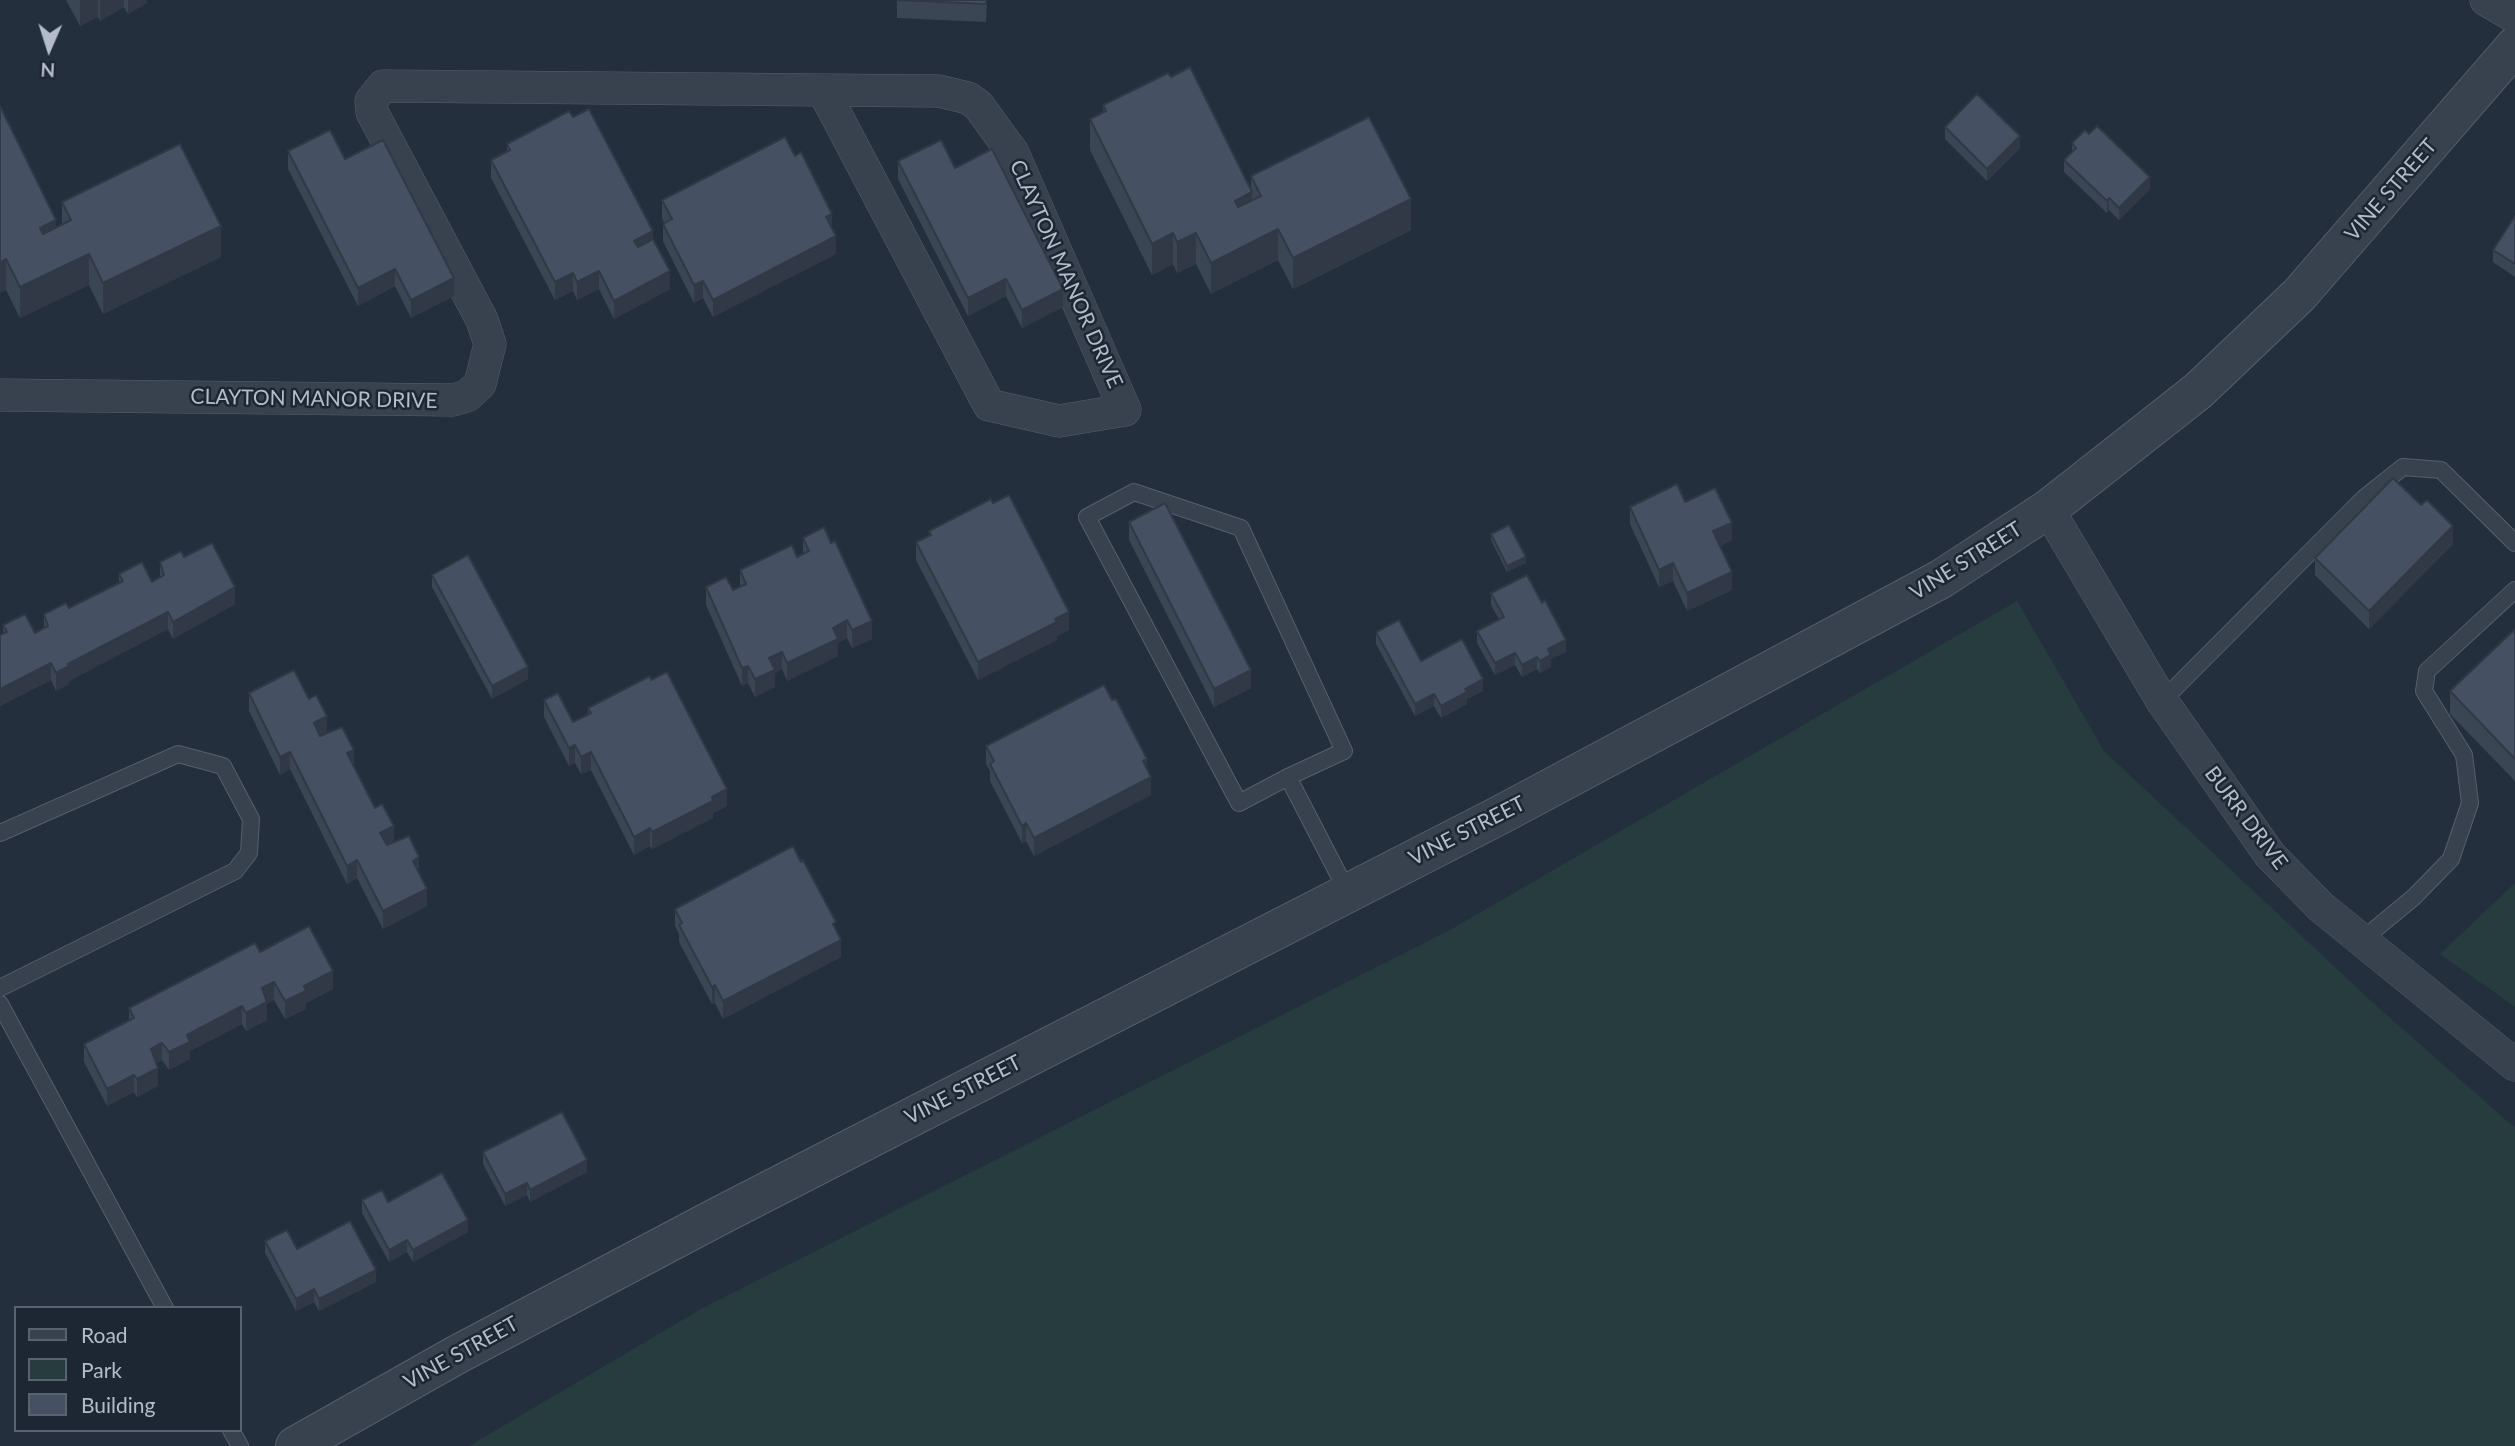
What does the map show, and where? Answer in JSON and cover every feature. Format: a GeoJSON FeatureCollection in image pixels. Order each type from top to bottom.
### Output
{"type":"FeatureCollection","features":[{"type":"Feature","properties":{"kind":"street"},"geometry":{"type":"LineString","coordinates":[[2486,0],[2515,17]]}},
{"type":"Feature","properties":{"kind":"street","name":"VINE STREET"},"geometry":{"type":"LineString","coordinates":[[295,1446],[458,1354],[603,1277],[1347,891],[1500,815],[1941,579],[2048,509],[2198,391],[2298,295],[2515,46]]}},
{"type":"Feature","properties":{"kind":"street","name":"CLAYTON MANOR DRIVE"},"geometry":{"type":"LineString","coordinates":[[0,395],[453,400],[467,396],[480,384],[490,344],[482,320],[372,112],[371,101],[383,86],[939,90],[968,98],[978,105],[1013,153],[1125,410],[1059,421],[989,405],[823,90]]}},
{"type":"Feature","properties":{"kind":"street","name":"BURR DRIVE"},"geometry":{"type":"LineString","coordinates":[[2048,509],[2162,701],[2270,855],[2321,907],[2515,1065]]}},
{"type":"Feature","properties":{"kind":"lane"},"geometry":{"type":"LineString","coordinates":[[2162,701],[2364,498],[2403,467],[2441,470],[2515,543]]}},
{"type":"Feature","properties":{"kind":"lane"},"geometry":{"type":"LineString","coordinates":[[1134,492],[1241,528],[1344,751],[1288,777],[1239,803],[1087,517],[1134,492]]}},
{"type":"Feature","properties":{"kind":"lane"},"geometry":{"type":"LineString","coordinates":[[2362,940],[2414,897],[2451,859],[2470,803],[2465,755],[2424,691],[2427,671],[2515,590]]}},
{"type":"Feature","properties":{"kind":"lane"},"geometry":{"type":"LineString","coordinates":[[0,833],[178,754],[223,766],[251,819],[249,853],[235,871],[0,988]]}},
{"type":"Feature","properties":{"kind":"lane"},"geometry":{"type":"LineString","coordinates":[[1288,777],[1347,891]]}},
{"type":"Feature","properties":{"kind":"lane"},"geometry":{"type":"LineString","coordinates":[[0,1004],[164,1306]]}},
{"type":"Feature","properties":{"kind":"green space"},"geometry":{"type":"Polygon","coordinates":[[[2017,601],[2104,751],[2371,1001],[2515,1128],[2515,1446],[469,1446],[701,1309],[1450,930],[2017,601]]]}},
{"type":"Feature","properties":{"kind":"green space"},"geometry":{"type":"Polygon","coordinates":[[[2515,883],[2515,1007],[2440,954],[2515,883]]]}},
{"type":"Feature","properties":{"kind":"building"},"geometry":{"type":"Polygon","coordinates":[[[897,0],[986,0],[986,4],[897,0]]]}},
{"type":"Feature","properties":{"kind":"building"},"geometry":{"type":"Polygon","coordinates":[[[1190,67],[1252,192],[1235,201],[1238,207],[1261,196],[1251,176],[1369,117],[1411,199],[1293,258],[1278,229],[1211,263],[1196,233],[1177,242],[1173,233],[1152,244],[1090,119],[1106,111],[1103,105],[1168,73],[1171,77],[1190,67]]]}},
{"type":"Feature","properties":{"kind":"building"},"geometry":{"type":"Polygon","coordinates":[[[1977,94],[2020,136],[1987,169],[1945,127],[1977,94]]]}},
{"type":"Feature","properties":{"kind":"building"},"geometry":{"type":"Polygon","coordinates":[[[0,106],[56,220],[40,228],[43,234],[71,220],[62,202],[180,144],[221,226],[103,283],[89,254],[20,287],[6,259],[0,262],[0,106]]]}},
{"type":"Feature","properties":{"kind":"building"},"geometry":{"type":"Polygon","coordinates":[[[589,109],[653,231],[634,241],[638,247],[653,239],[670,271],[614,301],[599,271],[577,282],[573,273],[555,282],[491,160],[510,150],[507,144],[569,111],[573,117],[589,109]]]}},
{"type":"Feature","properties":{"kind":"building"},"geometry":{"type":"Polygon","coordinates":[[[2097,126],[2150,177],[2119,208],[2109,198],[2107,201],[2064,160],[2076,148],[2072,143],[2085,130],[2089,134],[2097,126]]]}},
{"type":"Feature","properties":{"kind":"building"},"geometry":{"type":"Polygon","coordinates":[[[330,130],[345,159],[383,140],[454,278],[411,300],[395,269],[358,288],[288,151],[330,130]]]}},
{"type":"Feature","properties":{"kind":"building"},"geometry":{"type":"Polygon","coordinates":[[[785,137],[795,156],[801,152],[832,214],[826,217],[836,236],[713,300],[703,281],[694,285],[663,224],[672,219],[662,200],[785,137]]]}},
{"type":"Feature","properties":{"kind":"building"},"geometry":{"type":"Polygon","coordinates":[[[941,140],[955,168],[992,149],[1063,289],[1022,310],[1006,279],[968,298],[898,161],[941,140]]]}},
{"type":"Feature","properties":{"kind":"building"},"geometry":{"type":"Polygon","coordinates":[[[2515,216],[2515,264],[2493,250],[2515,216]]]}},
{"type":"Feature","properties":{"kind":"building"},"geometry":{"type":"Polygon","coordinates":[[[2393,478],[2421,505],[2427,500],[2453,526],[2369,611],[2315,558],[2393,478]]]}},
{"type":"Feature","properties":{"kind":"building"},"geometry":{"type":"Polygon","coordinates":[[[1677,484],[1685,502],[1715,488],[1732,523],[1713,531],[1732,572],[1687,593],[1673,563],[1659,570],[1630,507],[1677,484]]]}},
{"type":"Feature","properties":{"kind":"building"},"geometry":{"type":"Polygon","coordinates":[[[1009,495],[1069,612],[1055,619],[1057,622],[978,662],[916,542],[931,535],[929,531],[991,499],[993,503],[1009,495]]]}},
{"type":"Feature","properties":{"kind":"building"},"geometry":{"type":"Polygon","coordinates":[[[1165,503],[1251,670],[1214,689],[1129,522],[1165,503]]]}},
{"type":"Feature","properties":{"kind":"building"},"geometry":{"type":"Polygon","coordinates":[[[1509,525],[1526,557],[1507,566],[1491,534],[1509,525]]]}},
{"type":"Feature","properties":{"kind":"building"},"geometry":{"type":"Polygon","coordinates":[[[824,527],[831,543],[835,541],[872,621],[852,630],[847,620],[833,628],[838,639],[787,663],[782,652],[769,658],[775,670],[755,679],[748,666],[742,668],[706,587],[726,577],[733,590],[746,584],[740,570],[792,545],[797,557],[809,551],[803,538],[824,527]]]}},
{"type":"Feature","properties":{"kind":"building"},"geometry":{"type":"Polygon","coordinates":[[[212,543],[235,587],[173,622],[168,612],[68,664],[69,666],[56,673],[51,663],[0,689],[0,635],[7,632],[3,625],[25,614],[35,633],[48,626],[44,614],[66,603],[69,608],[123,581],[119,574],[142,562],[152,582],[164,575],[160,562],[181,551],[184,557],[212,543]]]}},
{"type":"Feature","properties":{"kind":"building"},"geometry":{"type":"Polygon","coordinates":[[[468,555],[528,667],[492,686],[432,575],[468,555]]]}},
{"type":"Feature","properties":{"kind":"building"},"geometry":{"type":"Polygon","coordinates":[[[1527,575],[1542,603],[1545,600],[1566,640],[1548,649],[1551,655],[1540,661],[1537,657],[1522,665],[1515,653],[1495,663],[1477,631],[1504,617],[1491,593],[1527,575]]]}},
{"type":"Feature","properties":{"kind":"building"},"geometry":{"type":"Polygon","coordinates":[[[1399,620],[1421,661],[1462,639],[1483,679],[1465,689],[1467,692],[1441,706],[1434,694],[1415,704],[1376,632],[1399,620]]]}},
{"type":"Feature","properties":{"kind":"building"},"geometry":{"type":"Polygon","coordinates":[[[2515,629],[2515,759],[2450,691],[2515,629]]]}},
{"type":"Feature","properties":{"kind":"building"},"geometry":{"type":"Polygon","coordinates":[[[294,670],[309,699],[316,695],[327,716],[314,723],[320,736],[342,727],[354,750],[347,753],[375,808],[382,804],[394,826],[380,833],[387,845],[409,836],[419,857],[413,861],[427,889],[383,911],[357,860],[347,866],[290,752],[280,757],[249,693],[294,670]]]}},
{"type":"Feature","properties":{"kind":"building"},"geometry":{"type":"Polygon","coordinates":[[[667,672],[727,789],[712,797],[713,801],[652,832],[650,828],[634,837],[591,752],[581,757],[575,745],[569,748],[544,700],[558,693],[573,722],[591,713],[588,708],[650,676],[651,680],[667,672]]]}},
{"type":"Feature","properties":{"kind":"building"},"geometry":{"type":"Polygon","coordinates":[[[1104,685],[1112,700],[1116,699],[1147,759],[1143,761],[1151,777],[1034,838],[1026,823],[1022,826],[990,764],[994,761],[986,746],[1104,685]]]}},
{"type":"Feature","properties":{"kind":"building"},"geometry":{"type":"Polygon","coordinates":[[[793,846],[836,922],[833,924],[841,940],[723,1001],[715,985],[712,987],[679,925],[682,923],[675,909],[793,846]]]}},
{"type":"Feature","properties":{"kind":"building"},"geometry":{"type":"Polygon","coordinates":[[[309,926],[333,971],[304,986],[306,991],[285,1001],[274,982],[262,988],[267,1002],[246,1013],[242,1006],[187,1035],[190,1042],[169,1052],[162,1043],[151,1049],[158,1068],[137,1079],[134,1075],[107,1089],[84,1044],[134,1018],[129,1008],[255,943],[260,952],[309,926]]]}},
{"type":"Feature","properties":{"kind":"building"},"geometry":{"type":"Polygon","coordinates":[[[562,1112],[587,1160],[530,1190],[527,1183],[505,1194],[483,1152],[562,1112]]]}},
{"type":"Feature","properties":{"kind":"building"},"geometry":{"type":"Polygon","coordinates":[[[442,1173],[468,1220],[413,1250],[407,1240],[389,1250],[362,1200],[382,1190],[388,1202],[442,1173]]]}},
{"type":"Feature","properties":{"kind":"building"},"geometry":{"type":"Polygon","coordinates":[[[350,1221],[376,1270],[319,1299],[314,1289],[296,1299],[265,1241],[287,1230],[297,1249],[350,1221]]]}}]}
